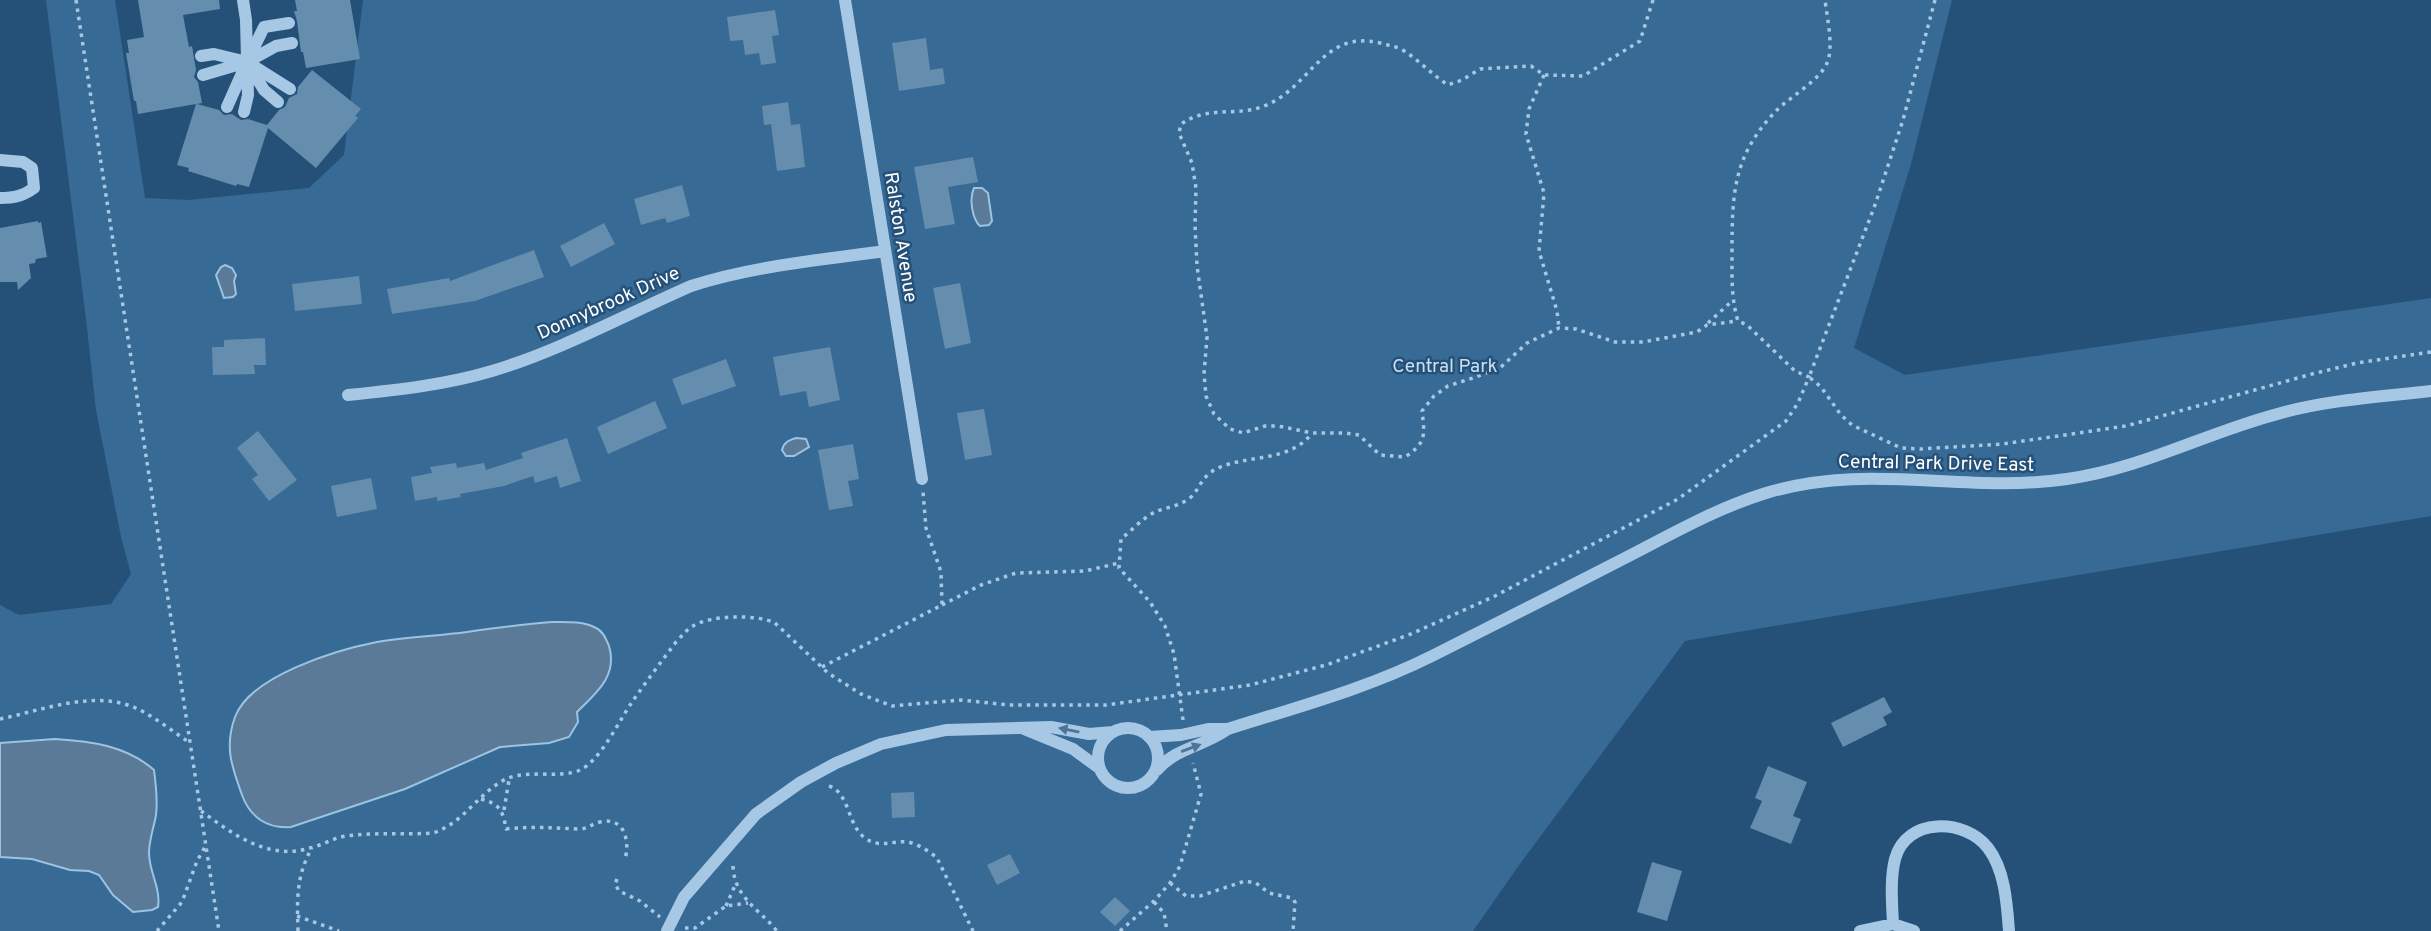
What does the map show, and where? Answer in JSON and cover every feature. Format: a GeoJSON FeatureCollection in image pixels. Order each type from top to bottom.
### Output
{"type":"FeatureCollection","features":[{"type":"Feature","properties":{"kind":"street"},"geometry":{"type":"LineString","coordinates":[[243,0],[248,95],[244,112]]}},
{"type":"Feature","properties":{"kind":"street","name":"Ralston Avenue"},"geometry":{"type":"LineString","coordinates":[[845,0],[922,479]]}},
{"type":"Feature","properties":{"kind":"street"},"geometry":{"type":"LineString","coordinates":[[227,107],[264,27],[289,23]]}},
{"type":"Feature","properties":{"kind":"street"},"geometry":{"type":"LineString","coordinates":[[203,75],[247,62],[276,46],[292,43]]}},
{"type":"Feature","properties":{"kind":"street"},"geometry":{"type":"LineString","coordinates":[[201,55],[214,54],[247,62],[290,89]]}},
{"type":"Feature","properties":{"kind":"street"},"geometry":{"type":"LineString","coordinates":[[247,62],[264,90],[278,102]]}},
{"type":"Feature","properties":{"kind":"street"},"geometry":{"type":"LineString","coordinates":[[0,160],[23,162],[32,168],[35,180],[34,188],[26,194],[0,198]]}},
{"type":"Feature","properties":{"kind":"street","name":"Donnybrook Drive"},"geometry":{"type":"LineString","coordinates":[[348,396],[427,386],[494,370],[537,355],[691,286],[717,278],[884,251]]}},
{"type":"Feature","properties":{"kind":"street","name":"Central Park Drive East"},"geometry":{"type":"LineString","coordinates":[[673,929],[684,897],[756,814],[801,782],[859,752],[903,739],[956,729],[1051,727],[1090,734],[1113,732],[1122,728],[1132,729],[1149,737],[1228,729],[1353,691],[1396,673],[1695,521],[1764,493],[1816,481],[1868,477],[1989,484],[2065,480],[2150,459],[2276,414],[2336,402],[2431,391]]}},
{"type":"Feature","properties":{"kind":"street","name":"Central Park Drive East"},"geometry":{"type":"LineString","coordinates":[[1024,729],[1073,749],[1099,768],[1108,781],[1121,788],[1132,788],[1150,779],[1165,760],[1212,741],[1228,729]]}},
{"type":"Feature","properties":{"kind":"street"},"geometry":{"type":"LineString","coordinates":[[1099,768],[1097,760],[1101,743],[1113,732]]}},
{"type":"Feature","properties":{"kind":"street"},"geometry":{"type":"LineString","coordinates":[[1149,737],[1157,753],[1156,771]]}},
{"type":"Feature","properties":{"kind":"street"},"geometry":{"type":"LineString","coordinates":[[1893,924],[1892,878],[1895,858],[1901,845],[1919,830],[1954,827],[1967,830],[1978,838],[1994,858],[2004,889],[2009,931]]}},
{"type":"Feature","properties":{"kind":"street"},"geometry":{"type":"LineString","coordinates":[[1860,931],[1893,924],[1914,931]]}},
{"type":"Feature","properties":{"kind":"path"},"geometry":{"type":"LineString","coordinates":[[76,0],[219,931]]}},
{"type":"Feature","properties":{"kind":"path"},"geometry":{"type":"LineString","coordinates":[[1653,0],[1640,41],[1583,76],[1544,75],[1531,66],[1480,69],[1448,85],[1399,48],[1369,41],[1351,41],[1329,51],[1305,78],[1264,107],[1195,116],[1181,124],[1179,133],[1192,163],[1196,188],[1197,266],[1207,337],[1204,374],[1206,396],[1214,414],[1230,429],[1243,433],[1265,426],[1278,426],[1312,433],[1359,435],[1380,455],[1405,457],[1419,448],[1424,428],[1422,411],[1441,390],[1500,367],[1527,343],[1559,328],[1576,329],[1615,342],[1643,342],[1697,332],[1732,302]]}},
{"type":"Feature","properties":{"kind":"path"},"geometry":{"type":"LineString","coordinates":[[1738,321],[1732,302],[1732,211],[1735,182],[1744,156],[1755,136],[1776,111],[1820,73],[1828,62],[1830,35],[1825,0]]}},
{"type":"Feature","properties":{"kind":"path"},"geometry":{"type":"LineString","coordinates":[[201,810],[239,837],[260,847],[284,851],[312,848],[342,837],[433,833],[450,826],[509,778],[525,774],[573,772],[587,765],[677,642],[687,631],[703,621],[767,619],[775,623],[822,667],[861,694],[892,706],[961,700],[1009,705],[1106,705],[1250,685],[1326,665],[1411,634],[1495,596],[1678,499],[1786,421],[1798,403],[1809,377],[1875,205],[1903,120],[1935,0]]}},
{"type":"Feature","properties":{"kind":"path"},"geometry":{"type":"LineString","coordinates":[[1544,75],[1529,109],[1526,134],[1544,193],[1539,251],[1557,311],[1559,328]]}},
{"type":"Feature","properties":{"kind":"path"},"geometry":{"type":"LineString","coordinates":[[1707,325],[1738,321],[1747,325],[1795,370],[1821,387],[1841,415],[1852,425],[1901,448],[1921,449],[2048,439],[2126,426],[2357,363],[2431,352]]}},
{"type":"Feature","properties":{"kind":"path"},"geometry":{"type":"LineString","coordinates":[[1184,726],[1174,654],[1165,626],[1150,602],[1119,568],[1121,539],[1156,512],[1191,496],[1201,480],[1217,469],[1282,453],[1307,440],[1312,433]]}},
{"type":"Feature","properties":{"kind":"path"},"geometry":{"type":"LineString","coordinates":[[922,479],[926,528],[941,572],[942,605]]}},
{"type":"Feature","properties":{"kind":"path"},"geometry":{"type":"LineString","coordinates":[[822,667],[981,585],[1016,573],[1085,571],[1119,563]]}},
{"type":"Feature","properties":{"kind":"path"},"geometry":{"type":"LineString","coordinates":[[0,719],[66,703],[111,702],[138,709],[190,743]]}},
{"type":"Feature","properties":{"kind":"path"},"geometry":{"type":"LineString","coordinates":[[1120,931],[1170,883],[1184,854],[1201,794],[1191,754]]}},
{"type":"Feature","properties":{"kind":"path"},"geometry":{"type":"LineString","coordinates":[[509,778],[503,812],[506,829],[544,826],[582,829],[602,821],[614,824],[626,837],[628,848],[625,859]]}},
{"type":"Feature","properties":{"kind":"path"},"geometry":{"type":"LineString","coordinates":[[824,786],[837,789],[841,793],[854,826],[866,839],[880,844],[907,842],[929,851],[937,858],[973,931]]}},
{"type":"Feature","properties":{"kind":"path"},"geometry":{"type":"LineString","coordinates":[[481,799],[492,802],[503,812]]}},
{"type":"Feature","properties":{"kind":"path"},"geometry":{"type":"LineString","coordinates":[[157,931],[182,902],[206,845]]}},
{"type":"Feature","properties":{"kind":"path"},"geometry":{"type":"LineString","coordinates":[[298,931],[300,873],[312,848]]}},
{"type":"Feature","properties":{"kind":"path"},"geometry":{"type":"LineString","coordinates":[[735,857],[733,872],[736,883],[748,903],[777,931]]}},
{"type":"Feature","properties":{"kind":"path"},"geometry":{"type":"LineString","coordinates":[[617,879],[615,884],[620,891],[640,901],[662,918]]}},
{"type":"Feature","properties":{"kind":"path"},"geometry":{"type":"LineString","coordinates":[[1170,883],[1186,896],[1200,896],[1245,881],[1256,883],[1269,893],[1295,901],[1293,931]]}},
{"type":"Feature","properties":{"kind":"path"},"geometry":{"type":"LineString","coordinates":[[673,929],[695,929],[726,905],[736,883]]}},
{"type":"Feature","properties":{"kind":"path"},"geometry":{"type":"LineString","coordinates":[[1154,901],[1164,913],[1167,931]]}},
{"type":"Feature","properties":{"kind":"path"},"geometry":{"type":"LineString","coordinates":[[726,905],[748,903]]}},
{"type":"Feature","properties":{"kind":"path"},"geometry":{"type":"LineString","coordinates":[[297,916],[340,931]]}},
{"type":"Feature","properties":{"kind":"green space","name":"Central Park"},"geometry":{"type":"Polygon","coordinates":[[[46,0],[115,0],[145,198],[188,200],[309,188],[344,155],[363,0],[1952,0],[1911,164],[1854,348],[1905,375],[2431,298],[2431,516],[1685,641],[1473,931],[0,931],[0,605],[19,615],[111,604],[131,574],[96,410],[46,0]]]}},
{"type":"Feature","properties":{"kind":"shaded area"},"geometry":{"type":"Polygon","coordinates":[[[974,188],[982,188],[988,193],[992,221],[989,225],[980,226],[975,219],[972,203],[974,188]]]}},
{"type":"Feature","properties":{"kind":"shaded area"},"geometry":{"type":"Polygon","coordinates":[[[225,265],[232,268],[236,275],[236,294],[224,298],[216,275],[225,265]]]}},
{"type":"Feature","properties":{"kind":"shaded area"},"geometry":{"type":"Polygon","coordinates":[[[796,438],[806,439],[809,447],[794,456],[786,456],[782,450],[784,445],[796,438]]]}},
{"type":"Feature","properties":{"kind":"shaded area"},"geometry":{"type":"Polygon","coordinates":[[[552,622],[580,623],[598,629],[607,641],[611,657],[604,683],[577,712],[578,722],[569,737],[549,743],[500,747],[405,789],[291,827],[267,824],[245,803],[231,757],[232,728],[244,702],[276,677],[318,658],[377,642],[552,622]]]}},
{"type":"Feature","properties":{"kind":"shaded area"},"geometry":{"type":"Polygon","coordinates":[[[55,739],[108,746],[132,755],[154,770],[157,809],[149,853],[158,893],[158,907],[133,912],[113,895],[99,875],[89,871],[70,870],[32,859],[0,857],[0,743],[55,739]]]}},
{"type":"Feature","properties":{"kind":"building"},"geometry":{"type":"Polygon","coordinates":[[[138,0],[219,0],[220,9],[183,15],[189,47],[192,46],[196,70],[194,77],[198,82],[202,103],[197,104],[219,110],[224,115],[232,114],[241,120],[248,119],[267,125],[279,110],[285,107],[289,98],[297,94],[298,87],[312,70],[361,109],[355,116],[358,118],[316,168],[268,128],[249,187],[236,186],[188,171],[189,168],[177,165],[196,104],[138,114],[134,101],[126,53],[129,53],[127,40],[144,37],[138,0]]]}},
{"type":"Feature","properties":{"kind":"building"},"geometry":{"type":"Polygon","coordinates":[[[295,0],[350,0],[360,59],[306,68],[294,11],[297,11],[295,0]]]}},
{"type":"Feature","properties":{"kind":"building"},"geometry":{"type":"Polygon","coordinates":[[[775,10],[779,35],[772,36],[776,63],[761,65],[759,53],[745,55],[743,40],[730,41],[727,17],[775,10]]]}},
{"type":"Feature","properties":{"kind":"building"},"geometry":{"type":"Polygon","coordinates":[[[926,38],[930,70],[943,68],[945,84],[899,91],[892,43],[926,38]]]}},
{"type":"Feature","properties":{"kind":"building"},"geometry":{"type":"Polygon","coordinates":[[[788,102],[791,125],[800,124],[805,167],[777,171],[771,124],[764,125],[762,106],[788,102]]]}},
{"type":"Feature","properties":{"kind":"building"},"geometry":{"type":"Polygon","coordinates":[[[973,157],[978,182],[948,187],[955,224],[925,229],[914,167],[973,157]]]}},
{"type":"Feature","properties":{"kind":"building"},"geometry":{"type":"Polygon","coordinates":[[[682,185],[690,216],[667,223],[665,218],[641,225],[634,199],[682,185]]]}},
{"type":"Feature","properties":{"kind":"building"},"geometry":{"type":"Polygon","coordinates":[[[41,222],[47,257],[36,259],[35,263],[29,264],[31,278],[18,290],[17,282],[0,282],[0,228],[41,222]]]}},
{"type":"Feature","properties":{"kind":"building"},"geometry":{"type":"Polygon","coordinates":[[[604,223],[615,244],[571,267],[560,246],[604,223]]]}},
{"type":"Feature","properties":{"kind":"building"},"geometry":{"type":"Polygon","coordinates":[[[534,250],[544,277],[475,301],[392,314],[387,289],[449,278],[450,281],[534,250]]]}},
{"type":"Feature","properties":{"kind":"building"},"geometry":{"type":"Polygon","coordinates":[[[359,276],[362,304],[295,311],[292,284],[359,276]]]}},
{"type":"Feature","properties":{"kind":"building"},"geometry":{"type":"Polygon","coordinates":[[[960,283],[971,343],[945,349],[933,288],[960,283]]]}},
{"type":"Feature","properties":{"kind":"building"},"geometry":{"type":"Polygon","coordinates":[[[265,338],[266,365],[254,365],[255,374],[213,375],[212,347],[224,347],[224,340],[265,338]]]}},
{"type":"Feature","properties":{"kind":"building"},"geometry":{"type":"Polygon","coordinates":[[[830,347],[840,400],[809,407],[806,391],[780,396],[773,357],[830,347]]]}},
{"type":"Feature","properties":{"kind":"building"},"geometry":{"type":"Polygon","coordinates":[[[726,359],[736,386],[682,405],[672,379],[726,359]]]}},
{"type":"Feature","properties":{"kind":"building"},"geometry":{"type":"Polygon","coordinates":[[[655,401],[667,428],[608,454],[597,427],[655,401]]]}},
{"type":"Feature","properties":{"kind":"building"},"geometry":{"type":"Polygon","coordinates":[[[984,409],[992,455],[965,460],[957,413],[984,409]]]}},
{"type":"Feature","properties":{"kind":"building"},"geometry":{"type":"Polygon","coordinates":[[[258,431],[297,480],[269,501],[252,479],[258,475],[237,448],[258,431]]]}},
{"type":"Feature","properties":{"kind":"building"},"geometry":{"type":"Polygon","coordinates":[[[567,438],[581,481],[560,488],[557,476],[535,483],[533,476],[504,486],[460,494],[461,497],[415,501],[411,477],[432,473],[430,467],[456,463],[457,468],[484,463],[486,470],[523,458],[521,453],[567,438]]]}},
{"type":"Feature","properties":{"kind":"building"},"geometry":{"type":"Polygon","coordinates":[[[853,444],[859,479],[848,481],[853,506],[829,510],[818,450],[853,444]]]}},
{"type":"Feature","properties":{"kind":"building"},"geometry":{"type":"Polygon","coordinates":[[[371,478],[377,509],[337,517],[331,486],[371,478]]]}},
{"type":"Feature","properties":{"kind":"building"},"geometry":{"type":"Polygon","coordinates":[[[1884,697],[1892,712],[1883,717],[1887,725],[1843,747],[1831,723],[1884,697]]]}},
{"type":"Feature","properties":{"kind":"building"},"geometry":{"type":"Polygon","coordinates":[[[1768,766],[1807,782],[1793,816],[1801,819],[1791,844],[1750,828],[1762,801],[1755,798],[1768,766]]]}},
{"type":"Feature","properties":{"kind":"building"},"geometry":{"type":"Polygon","coordinates":[[[914,792],[915,817],[892,818],[891,793],[914,792]]]}},
{"type":"Feature","properties":{"kind":"building"},"geometry":{"type":"Polygon","coordinates":[[[1010,854],[1020,873],[997,885],[987,865],[1010,854]]]}},
{"type":"Feature","properties":{"kind":"building"},"geometry":{"type":"Polygon","coordinates":[[[1652,862],[1682,871],[1667,921],[1637,912],[1652,862]]]}},
{"type":"Feature","properties":{"kind":"building"},"geometry":{"type":"Polygon","coordinates":[[[1115,897],[1130,911],[1115,926],[1100,912],[1115,897]]]}}]}
